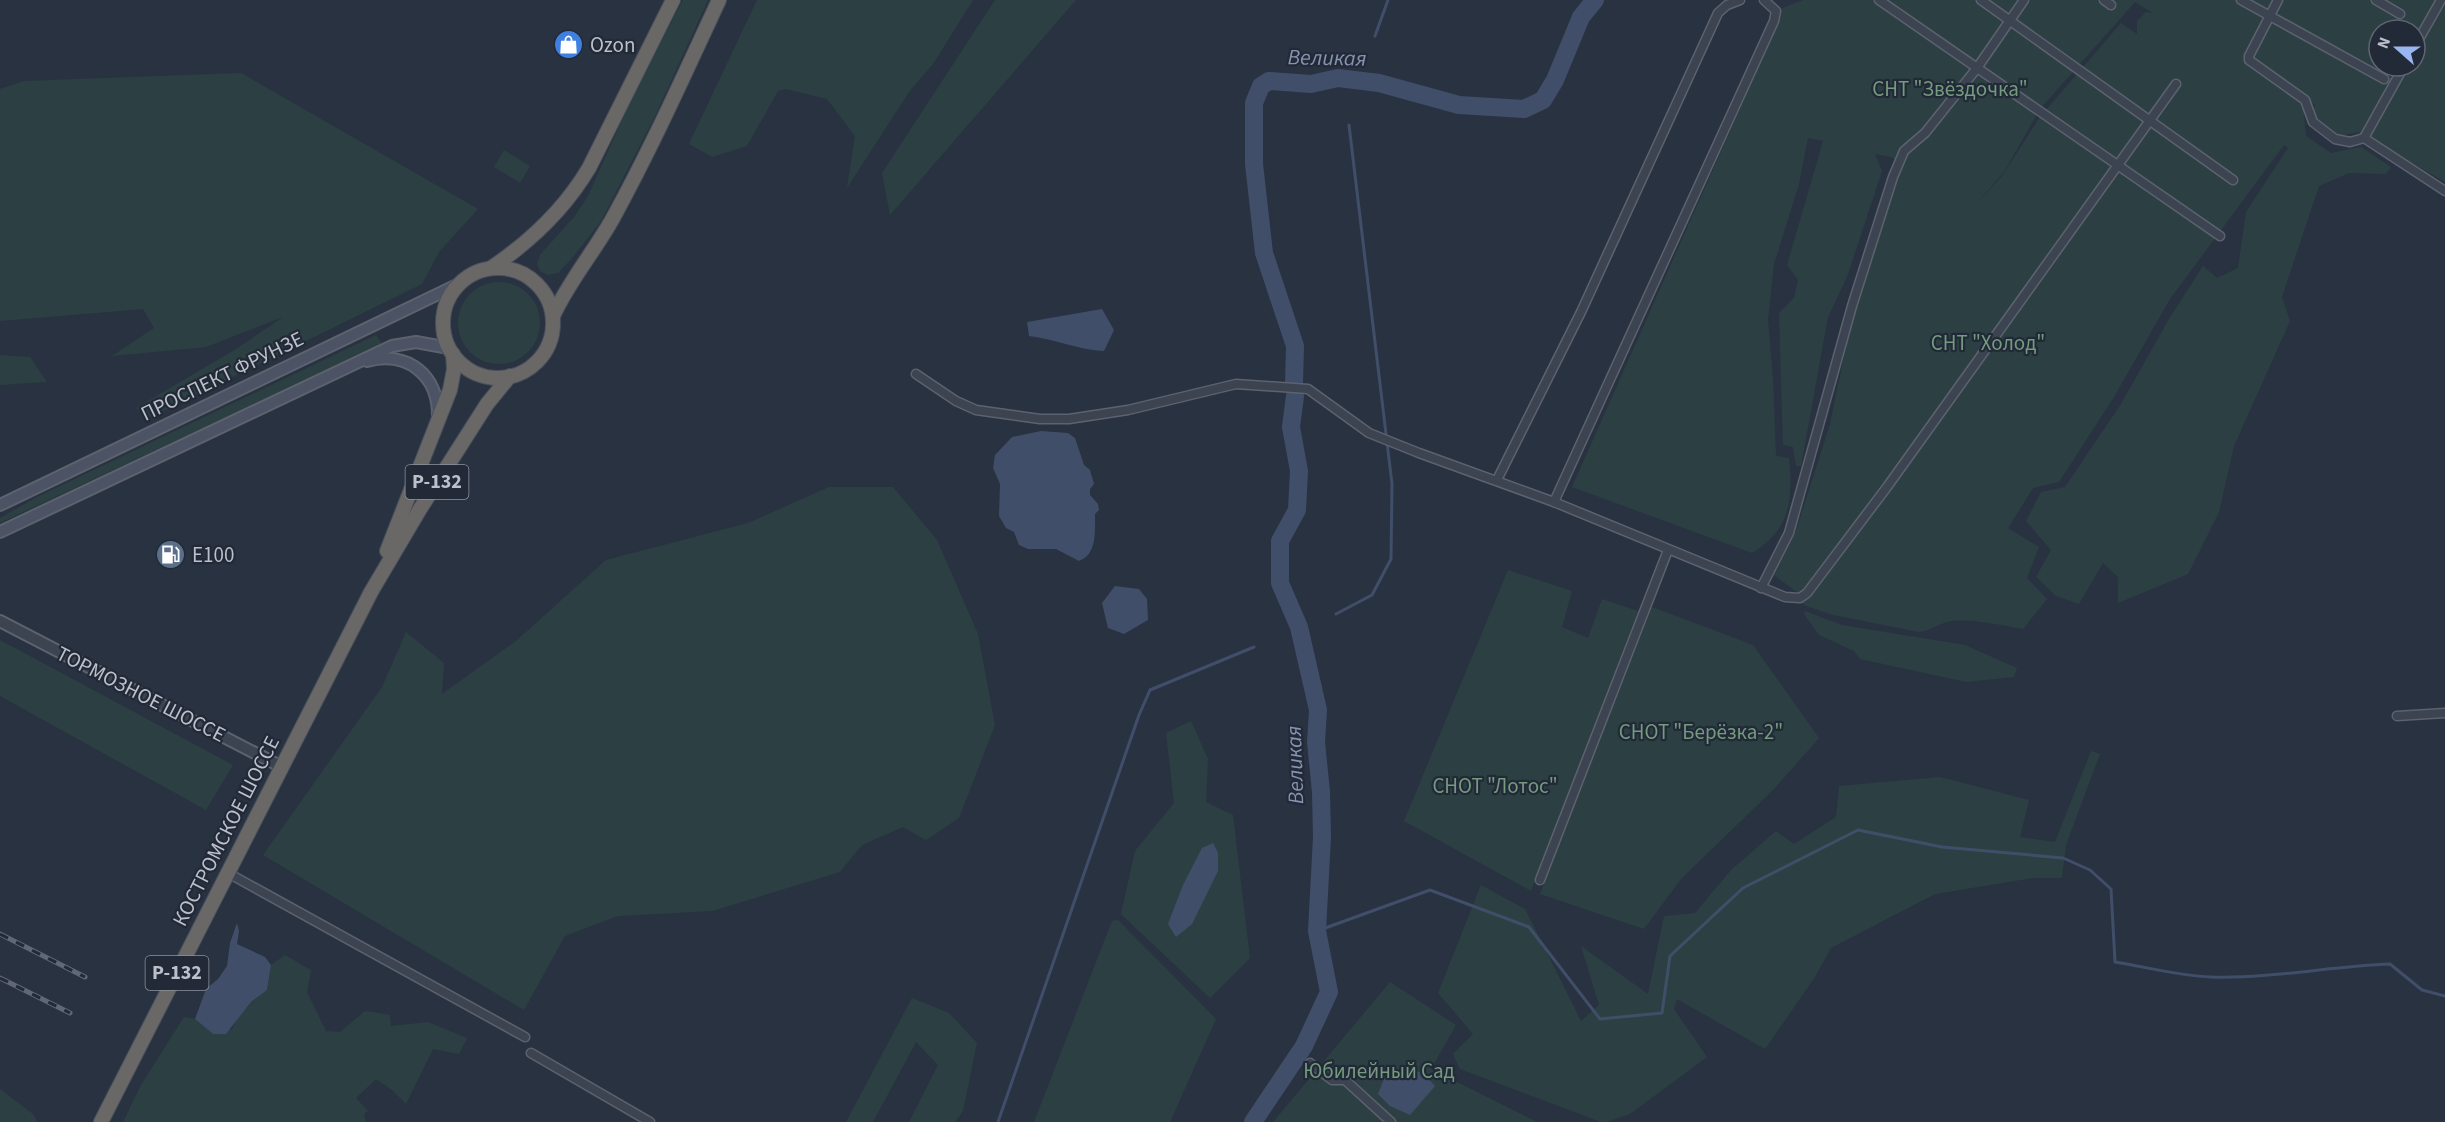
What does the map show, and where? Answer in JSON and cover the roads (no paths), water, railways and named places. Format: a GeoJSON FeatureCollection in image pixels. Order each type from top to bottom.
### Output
{"type":"FeatureCollection","features":[{"type":"Feature","properties":{"kind":"highway"},"geometry":{"type":"LineString","coordinates":[[489,269],[539,231],[572,194],[589,168],[674,0]]}},
{"type":"Feature","properties":{"kind":"highway","name":"Р-132"},"geometry":{"type":"LineString","coordinates":[[371,592],[420,509],[487,404],[510,376],[525,370],[543,355],[552,333],[553,316],[628,189],[719,0]]}},
{"type":"Feature","properties":{"kind":"highway"},"geometry":{"type":"LineString","coordinates":[[461,282],[475,273],[489,269],[516,271],[531,279],[547,298],[553,316]]}},
{"type":"Feature","properties":{"kind":"highway","name":"Р-132"},"geometry":{"type":"LineString","coordinates":[[371,592],[453,380],[451,351],[444,328],[445,311],[451,296],[461,282]]}},
{"type":"Feature","properties":{"kind":"highway"},"geometry":{"type":"LineString","coordinates":[[451,351],[465,366],[479,374],[494,377],[510,376]]}},
{"type":"Feature","properties":{"kind":"highway","name":"КОСТРОМСКОЕ ШОССЕ"},"geometry":{"type":"LineString","coordinates":[[101,1122],[371,592]]}},
{"type":"Feature","properties":{"kind":"main road","name":"ПРОСПЕКТ ФРУНЗЕ"},"geometry":{"type":"LineString","coordinates":[[0,505],[461,282]]}},
{"type":"Feature","properties":{"kind":"main road"},"geometry":{"type":"LineString","coordinates":[[0,532],[392,346],[406,342],[426,342],[451,351]]}},
{"type":"Feature","properties":{"kind":"main road"},"geometry":{"type":"LineString","coordinates":[[353,366],[371,360],[384,359],[400,361],[416,368],[427,378],[435,391],[437,423]]}},
{"type":"Feature","properties":{"kind":"street"},"geometry":{"type":"LineString","coordinates":[[1497,480],[1581,312],[1718,13],[1727,5],[1740,0]]}},
{"type":"Feature","properties":{"kind":"street"},"geometry":{"type":"LineString","coordinates":[[1554,502],[1774,21],[1776,11],[1764,0]]}},
{"type":"Feature","properties":{"kind":"street"},"geometry":{"type":"LineString","coordinates":[[1879,0],[2220,236]]}},
{"type":"Feature","properties":{"kind":"street"},"geometry":{"type":"LineString","coordinates":[[1981,0],[2148,122],[2233,180]]}},
{"type":"Feature","properties":{"kind":"street"},"geometry":{"type":"LineString","coordinates":[[1761,588],[1789,534],[1832,372],[1896,168],[1904,151],[1925,133],[1977,69],[2024,0]]}},
{"type":"Feature","properties":{"kind":"street"},"geometry":{"type":"LineString","coordinates":[[2241,0],[2384,79]]}},
{"type":"Feature","properties":{"kind":"street"},"geometry":{"type":"LineString","coordinates":[[2278,0],[2268,16],[2249,60],[2305,100],[2313,122],[2335,139],[2350,142],[2364,138],[2397,78]]}},
{"type":"Feature","properties":{"kind":"street"},"geometry":{"type":"LineString","coordinates":[[2376,0],[2400,14]]}},
{"type":"Feature","properties":{"kind":"street"},"geometry":{"type":"LineString","coordinates":[[2427,25],[2441,0]]}},
{"type":"Feature","properties":{"kind":"street"},"geometry":{"type":"LineString","coordinates":[[916,374],[956,401],[976,410],[1040,419],[1069,419],[1128,410],[1236,384],[1301,388],[1314,393],[1369,433],[1554,502],[1761,588],[1792,599],[1800,598],[1808,593],[1887,487],[2176,84]]}},
{"type":"Feature","properties":{"kind":"street"},"geometry":{"type":"LineString","coordinates":[[2364,138],[2445,192]]}},
{"type":"Feature","properties":{"kind":"street"},"geometry":{"type":"LineString","coordinates":[[1540,880],[1668,550]]}},
{"type":"Feature","properties":{"kind":"street","name":"ТОРМОЗНОЕ ШОССЕ"},"geometry":{"type":"LineString","coordinates":[[0,621],[282,767]]}},
{"type":"Feature","properties":{"kind":"street"},"geometry":{"type":"LineString","coordinates":[[2397,716],[2445,713]]}},
{"type":"Feature","properties":{"kind":"street"},"geometry":{"type":"LineString","coordinates":[[228,873],[525,1037]]}},
{"type":"Feature","properties":{"kind":"street"},"geometry":{"type":"LineString","coordinates":[[531,1053],[650,1122]]}},
{"type":"Feature","properties":{"kind":"street"},"geometry":{"type":"LineString","coordinates":[[1310,1063],[1332,1080],[1345,1080],[1391,1122]]}},
{"type":"Feature","properties":{"kind":"water"},"geometry":{"type":"Polygon","coordinates":[[[1102,309],[1114,330],[1104,351],[1029,336],[1027,322],[1102,309]]]}},
{"type":"Feature","properties":{"kind":"water"},"geometry":{"type":"Polygon","coordinates":[[[1041,431],[1068,433],[1075,438],[1084,465],[1090,470],[1094,484],[1090,489],[1090,495],[1098,504],[1099,510],[1095,514],[1095,535],[1092,548],[1085,558],[1079,561],[1056,549],[1028,549],[1019,545],[1014,532],[1006,528],[999,516],[1000,484],[993,468],[995,455],[1012,437],[1041,431]]]}},
{"type":"Feature","properties":{"kind":"water"},"geometry":{"type":"Polygon","coordinates":[[[1115,586],[1139,589],[1147,599],[1148,620],[1124,634],[1108,628],[1102,603],[1115,586]]]}},
{"type":"Feature","properties":{"kind":"water"},"geometry":{"type":"Polygon","coordinates":[[[1213,843],[1218,853],[1218,871],[1192,924],[1176,937],[1168,924],[1183,885],[1202,848],[1213,843]]]}},
{"type":"Feature","properties":{"kind":"water"},"geometry":{"type":"Polygon","coordinates":[[[237,923],[239,931],[237,944],[265,957],[271,965],[267,990],[251,1002],[226,1034],[213,1034],[195,1019],[206,989],[218,979],[227,966],[230,943],[237,923]]]}},
{"type":"Feature","properties":{"kind":"water"},"geometry":{"type":"Polygon","coordinates":[[[1402,1067],[1423,1073],[1435,1086],[1410,1115],[1390,1106],[1378,1094],[1385,1076],[1402,1067]]]}},
{"type":"Feature","properties":{"kind":"waterway"},"geometry":{"type":"LineString","coordinates":[[1375,36],[1388,0]]}},
{"type":"Feature","properties":{"kind":"waterway","name":"Великая"},"geometry":{"type":"LineString","coordinates":[[1294,382],[1295,346],[1264,253],[1254,164],[1254,103],[1261,86],[1269,81],[1311,84],[1338,78],[1379,83],[1459,105],[1524,109],[1543,100],[1555,80],[1581,17],[1595,0]]}},
{"type":"Feature","properties":{"kind":"waterway"},"geometry":{"type":"LineString","coordinates":[[1336,614],[1372,595],[1391,559],[1392,484],[1349,125]]}},
{"type":"Feature","properties":{"kind":"waterway","name":"Великая"},"geometry":{"type":"LineString","coordinates":[[1253,1122],[1304,1046],[1329,992],[1317,931],[1322,837],[1321,792],[1316,742],[1318,710],[1299,627],[1280,583],[1280,541],[1297,510],[1299,471],[1291,427],[1295,396]]}},
{"type":"Feature","properties":{"kind":"waterway"},"geometry":{"type":"LineString","coordinates":[[998,1122],[1139,715],[1150,690],[1254,647]]}},
{"type":"Feature","properties":{"kind":"waterway"},"geometry":{"type":"LineString","coordinates":[[1317,931],[1430,890],[1529,927],[1600,1019],[1662,1013],[1670,956],[1743,888],[1858,830],[1942,847],[2063,858],[2090,870],[2111,889],[2115,962],[2211,977],[2256,976],[2390,964],[2422,990],[2445,996]]}},
{"type":"Feature","properties":{"kind":"railway"},"geometry":{"type":"LineString","coordinates":[[0,934],[85,977]]}},
{"type":"Feature","properties":{"kind":"railway"},"geometry":{"type":"LineString","coordinates":[[0,978],[70,1013]]}},
{"type":"Feature","properties":{"kind":"place","name":"Ozon"},"geometry":{"type":"Point","coordinates":[569,45]}},
{"type":"Feature","properties":{"kind":"place","name":"E100"},"geometry":{"type":"Point","coordinates":[171,555]}},
{"type":"Feature","properties":{"kind":"park label","name":"СНТ \"Звёздочка\""},"geometry":{"type":"Point","coordinates":[1950,89]}},
{"type":"Feature","properties":{"kind":"park label","name":"СНТ \"Холод\""},"geometry":{"type":"Point","coordinates":[1988,343]}},
{"type":"Feature","properties":{"kind":"park label","name":"СНОТ \"Берёзка-2\""},"geometry":{"type":"Point","coordinates":[1701,732]}},
{"type":"Feature","properties":{"kind":"park label","name":"СНОТ \"Лотос\""},"geometry":{"type":"Point","coordinates":[1495,786]}},
{"type":"Feature","properties":{"kind":"park label","name":"Юбилейный Сад"},"geometry":{"type":"Point","coordinates":[1379,1071]}}]}
